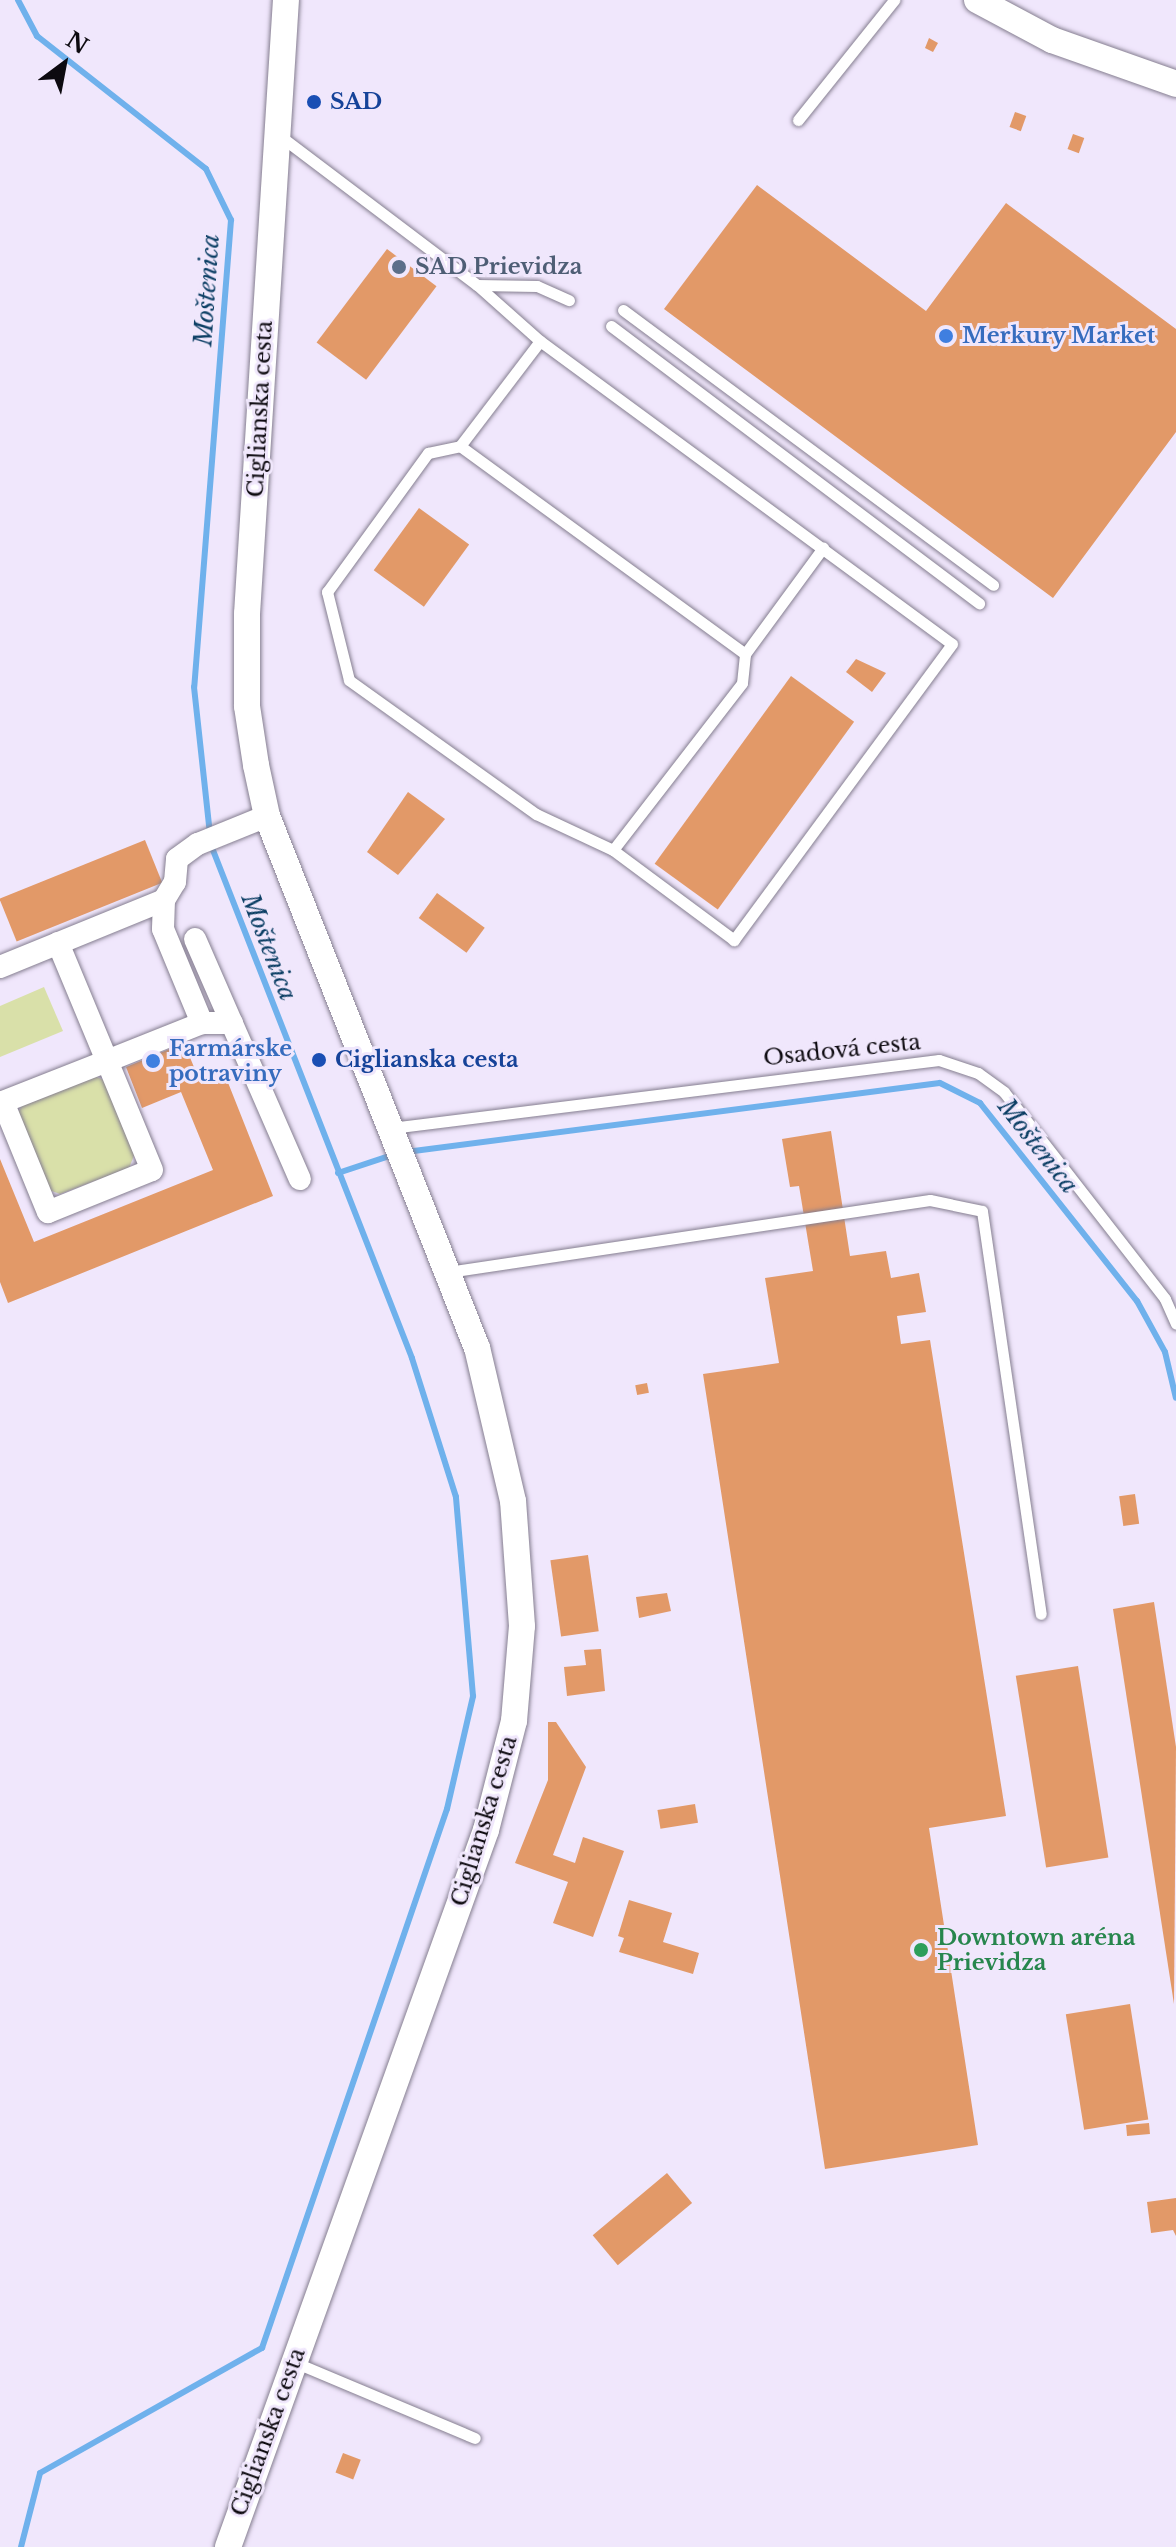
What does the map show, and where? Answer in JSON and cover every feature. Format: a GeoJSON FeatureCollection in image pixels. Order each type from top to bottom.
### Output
{"type":"FeatureCollection","features":[{"type":"Feature","properties":{"kind":"street","name":"Ciglianska cesta"},"geometry":{"type":"LineString","coordinates":[[228,2547],[486,1830],[514,1721],[522,1626],[513,1501],[485,1376],[448,1272],[267,816],[247,706],[247,614],[286,0]]}},
{"type":"Feature","properties":{"kind":"street"},"geometry":{"type":"LineString","coordinates":[[977,0],[1052,40],[1176,84]]}},
{"type":"Feature","properties":{"kind":"street"},"geometry":{"type":"LineString","coordinates":[[202,1023],[163,929],[164,900],[175,882],[177,859],[198,844],[267,816]]}},
{"type":"Feature","properties":{"kind":"street"},"geometry":{"type":"LineString","coordinates":[[0,967],[164,900]]}},
{"type":"Feature","properties":{"kind":"street"},"geometry":{"type":"LineString","coordinates":[[195,939],[300,1179]]}},
{"type":"Feature","properties":{"kind":"street"},"geometry":{"type":"LineString","coordinates":[[58,943],[107,1061],[152,1170],[48,1212],[3,1102],[107,1061],[202,1023],[232,1023]]}},
{"type":"Feature","properties":{"kind":"lane"},"geometry":{"type":"LineString","coordinates":[[798,120],[894,0]]}},
{"type":"Feature","properties":{"kind":"lane"},"geometry":{"type":"LineString","coordinates":[[276,134],[477,285],[540,341],[952,644],[734,940],[613,850],[536,814],[349,680],[327,592],[428,453],[460,446],[540,341]]}},
{"type":"Feature","properties":{"kind":"lane"},"geometry":{"type":"LineString","coordinates":[[477,285],[537,286],[569,300]]}},
{"type":"Feature","properties":{"kind":"lane"},"geometry":{"type":"LineString","coordinates":[[623,310],[993,585]]}},
{"type":"Feature","properties":{"kind":"lane"},"geometry":{"type":"LineString","coordinates":[[611,326],[979,603]]}},
{"type":"Feature","properties":{"kind":"lane"},"geometry":{"type":"LineString","coordinates":[[460,446],[745,654]]}},
{"type":"Feature","properties":{"kind":"lane"},"geometry":{"type":"LineString","coordinates":[[613,850],[742,683],[745,654],[823,548]]}},
{"type":"Feature","properties":{"kind":"lane","name":"Osadová cesta"},"geometry":{"type":"LineString","coordinates":[[398,1146],[939,1060],[978,1073],[1004,1092],[1165,1299],[1176,1324]]}},
{"type":"Feature","properties":{"kind":"lane"},"geometry":{"type":"LineString","coordinates":[[448,1272],[930,1200],[982,1211],[1041,1614]]}},
{"type":"Feature","properties":{"kind":"lane"},"geometry":{"type":"LineString","coordinates":[[293,2362],[475,2438]]}},
{"type":"Feature","properties":{"kind":"green space"},"geometry":{"type":"Polygon","coordinates":[[[44,987],[63,1031],[0,1057],[0,1006],[44,987]]]}},
{"type":"Feature","properties":{"kind":"green space"},"geometry":{"type":"Polygon","coordinates":[[[92,1075],[106,1081],[135,1153],[129,1168],[60,1194],[49,1190],[18,1113],[24,1102],[92,1075]]]}},
{"type":"Feature","properties":{"kind":"building"},"geometry":{"type":"Polygon","coordinates":[[[929,38],[938,43],[933,52],[925,48],[929,38]]]}},
{"type":"Feature","properties":{"kind":"building"},"geometry":{"type":"Polygon","coordinates":[[[1015,112],[1026,116],[1021,131],[1010,127],[1015,112]]]}},
{"type":"Feature","properties":{"kind":"building"},"geometry":{"type":"Polygon","coordinates":[[[1073,134],[1084,138],[1079,153],[1068,149],[1073,134]]]}},
{"type":"Feature","properties":{"kind":"building"},"geometry":{"type":"Polygon","coordinates":[[[757,185],[926,311],[1006,203],[1176,329],[1176,432],[1053,598],[664,309],[757,185]]]}},
{"type":"Feature","properties":{"kind":"building"},"geometry":{"type":"Polygon","coordinates":[[[387,249],[437,286],[366,380],[317,342],[387,249]]]}},
{"type":"Feature","properties":{"kind":"building"},"geometry":{"type":"Polygon","coordinates":[[[419,508],[469,544],[424,607],[374,570],[419,508]]]}},
{"type":"Feature","properties":{"kind":"building"},"geometry":{"type":"Polygon","coordinates":[[[856,659],[886,673],[872,692],[846,672],[856,659]]]}},
{"type":"Feature","properties":{"kind":"building"},"geometry":{"type":"Polygon","coordinates":[[[791,676],[854,722],[718,910],[655,864],[791,676]]]}},
{"type":"Feature","properties":{"kind":"building"},"geometry":{"type":"Polygon","coordinates":[[[408,792],[445,819],[398,875],[367,852],[408,792]]]}},
{"type":"Feature","properties":{"kind":"building"},"geometry":{"type":"Polygon","coordinates":[[[145,840],[162,883],[17,941],[0,899],[145,840]]]}},
{"type":"Feature","properties":{"kind":"building"},"geometry":{"type":"Polygon","coordinates":[[[437,893],[485,928],[467,953],[419,918],[437,893]]]}},
{"type":"Feature","properties":{"kind":"building"},"geometry":{"type":"Polygon","coordinates":[[[184,1043],[201,1084],[225,1075],[273,1196],[8,1303],[0,1282],[0,1159],[34,1242],[213,1170],[181,1092],[142,1108],[126,1067],[184,1043]]]}},
{"type":"Feature","properties":{"kind":"building"},"geometry":{"type":"Polygon","coordinates":[[[831,1131],[850,1256],[886,1251],[891,1278],[919,1273],[926,1312],[897,1316],[901,1344],[930,1340],[1006,1816],[929,1828],[978,2145],[825,2169],[703,1374],[779,1363],[765,1278],[813,1271],[799,1186],[790,1187],[782,1139],[831,1131]]]}},
{"type":"Feature","properties":{"kind":"building"},"geometry":{"type":"Polygon","coordinates":[[[647,1383],[649,1393],[637,1395],[635,1385],[647,1383]]]}},
{"type":"Feature","properties":{"kind":"building"},"geometry":{"type":"Polygon","coordinates":[[[1135,1494],[1139,1524],[1123,1526],[1119,1496],[1135,1494]]]}},
{"type":"Feature","properties":{"kind":"building"},"geometry":{"type":"Polygon","coordinates":[[[588,1555],[599,1631],[561,1637],[550,1560],[588,1555]]]}},
{"type":"Feature","properties":{"kind":"building"},"geometry":{"type":"Polygon","coordinates":[[[667,1593],[671,1611],[639,1618],[636,1597],[667,1593]]]}},
{"type":"Feature","properties":{"kind":"building"},"geometry":{"type":"Polygon","coordinates":[[[1154,1602],[1176,1747],[1174,2004],[1113,1609],[1154,1602]]]}},
{"type":"Feature","properties":{"kind":"building"},"geometry":{"type":"Polygon","coordinates":[[[601,1649],[605,1691],[567,1696],[564,1667],[586,1665],[584,1650],[601,1649]]]}},
{"type":"Feature","properties":{"kind":"building"},"geometry":{"type":"Polygon","coordinates":[[[1078,1666],[1108,1858],[1046,1867],[1016,1676],[1078,1666]]]}},
{"type":"Feature","properties":{"kind":"building"},"geometry":{"type":"Polygon","coordinates":[[[548,1722],[556,1722],[586,1767],[553,1855],[575,1863],[583,1837],[624,1851],[593,1937],[553,1923],[568,1882],[515,1863],[548,1780],[548,1722]]]}},
{"type":"Feature","properties":{"kind":"building"},"geometry":{"type":"Polygon","coordinates":[[[695,1804],[698,1823],[660,1829],[657,1810],[695,1804]]]}},
{"type":"Feature","properties":{"kind":"building"},"geometry":{"type":"Polygon","coordinates":[[[629,1900],[672,1913],[663,1942],[699,1953],[693,1974],[619,1952],[624,1938],[618,1936],[629,1900]]]}},
{"type":"Feature","properties":{"kind":"building"},"geometry":{"type":"Polygon","coordinates":[[[1130,2004],[1148,2120],[1084,2130],[1066,2014],[1130,2004]]]}},
{"type":"Feature","properties":{"kind":"building"},"geometry":{"type":"Polygon","coordinates":[[[1149,2123],[1150,2134],[1127,2136],[1126,2125],[1149,2123]]]}},
{"type":"Feature","properties":{"kind":"building"},"geometry":{"type":"Polygon","coordinates":[[[667,2173],[692,2203],[618,2265],[593,2235],[667,2173]]]}},
{"type":"Feature","properties":{"kind":"building"},"geometry":{"type":"Polygon","coordinates":[[[1176,2198],[1176,2236],[1173,2230],[1151,2233],[1147,2202],[1176,2198]]]}},
{"type":"Feature","properties":{"kind":"building"},"geometry":{"type":"Polygon","coordinates":[[[343,2453],[361,2460],[353,2479],[335,2473],[343,2453]]]}},
{"type":"Feature","properties":{"kind":"waterway","name":"Moštenica"},"geometry":{"type":"LineString","coordinates":[[18,0],[37,36],[206,169],[231,220],[194,687],[210,834]]}},
{"type":"Feature","properties":{"kind":"waterway"},"geometry":{"type":"LineString","coordinates":[[21,2547],[40,2473],[262,2348],[447,1809],[473,1696],[456,1497],[412,1358],[211,845]]}},
{"type":"Feature","properties":{"kind":"waterway","name":"Moštenica"},"geometry":{"type":"LineString","coordinates":[[406,1152],[940,1083],[980,1103],[1137,1301],[1165,1352],[1176,1398]]}},
{"type":"Feature","properties":{"kind":"waterway","name":"Moštenica"},"geometry":{"type":"LineString","coordinates":[[338,1173],[395,1154]]}},
{"type":"Feature","properties":{"kind":"place","name":"SAD"},"geometry":{"type":"Point","coordinates":[314,102]}},
{"type":"Feature","properties":{"kind":"place","name":"SAD Prievidza"},"geometry":{"type":"Point","coordinates":[399,267]}},
{"type":"Feature","properties":{"kind":"place","name":"Merkury Market"},"geometry":{"type":"Point","coordinates":[946,336]}},
{"type":"Feature","properties":{"kind":"place","name":"Ciglianska cesta"},"geometry":{"type":"Point","coordinates":[319,1060]}},
{"type":"Feature","properties":{"kind":"place","name":"Farmárske potraviny"},"geometry":{"type":"Point","coordinates":[153,1061]}},
{"type":"Feature","properties":{"kind":"place","name":"Downtown aréna Prievidza"},"geometry":{"type":"Point","coordinates":[921,1950]}}]}
